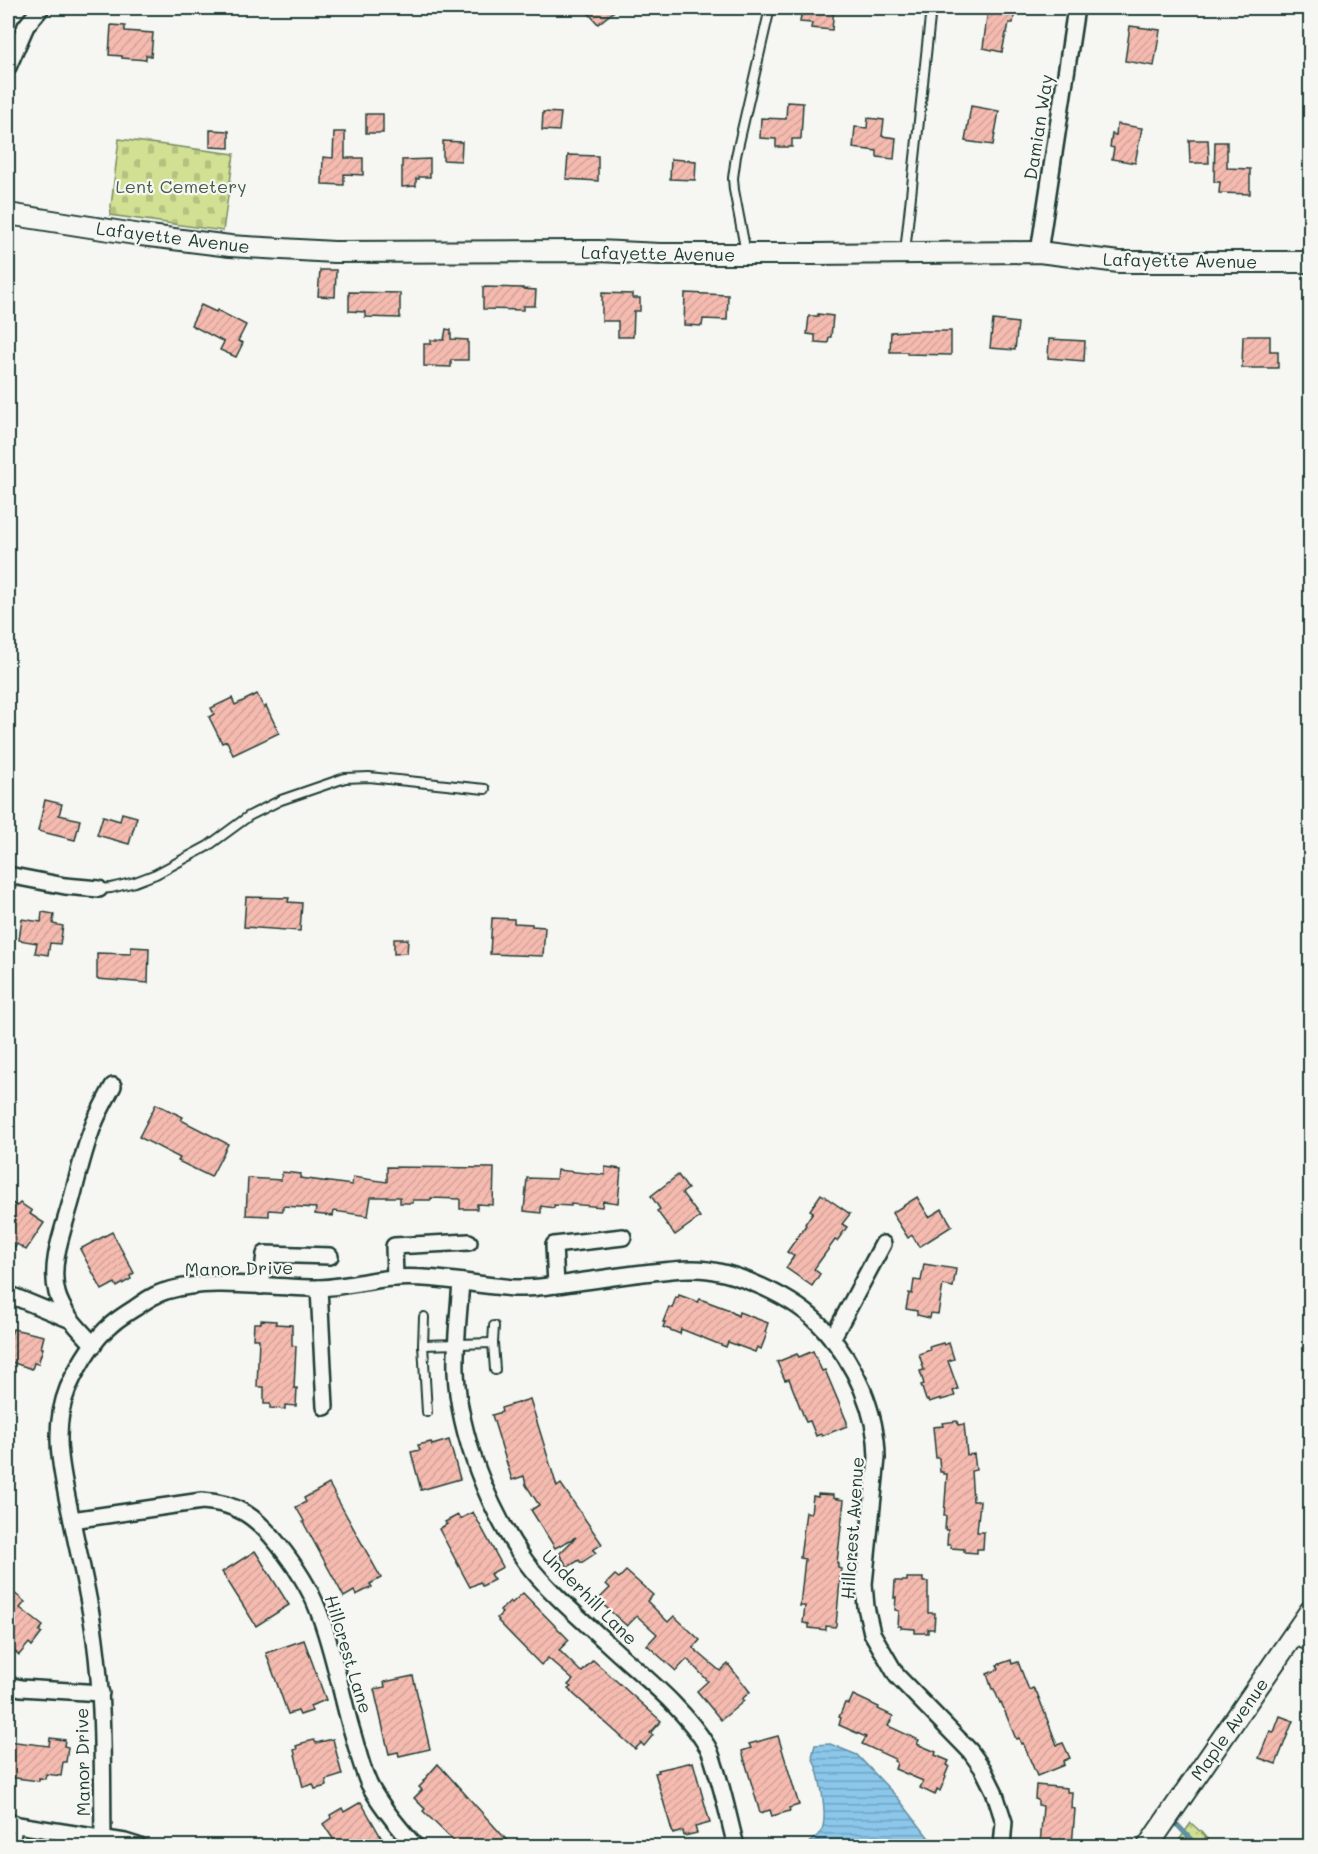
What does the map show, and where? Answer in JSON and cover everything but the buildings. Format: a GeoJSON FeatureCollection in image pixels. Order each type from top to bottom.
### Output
{"type":"FeatureCollection","features":[{"type":"Feature","properties":{"kind":"street"},"geometry":{"type":"LineString","coordinates":[[8,67],[26,26],[41,8]]}},
{"type":"Feature","properties":{"kind":"street","name":"Damian Way"},"geometry":{"type":"LineString","coordinates":[[1039,252],[1076,8]]}},
{"type":"Feature","properties":{"kind":"street","name":"Lafayette Avenue"},"geometry":{"type":"LineString","coordinates":[[8,214],[141,235],[230,246],[334,252],[598,251],[746,254],[1039,252],[1119,262],[1311,262]]}},
{"type":"Feature","properties":{"kind":"street"},"geometry":{"type":"LineString","coordinates":[[8,875],[64,886],[99,889]]}},
{"type":"Feature","properties":{"kind":"street"},"geometry":{"type":"LineString","coordinates":[[94,1345],[71,1320],[57,1294],[55,1276],[58,1253],[89,1137],[113,1086]]}},
{"type":"Feature","properties":{"kind":"street"},"geometry":{"type":"LineString","coordinates":[[555,1285],[554,1245],[623,1237]]}},
{"type":"Feature","properties":{"kind":"street"},"geometry":{"type":"LineString","coordinates":[[395,1278],[394,1246],[469,1242]]}},
{"type":"Feature","properties":{"kind":"street"},"geometry":{"type":"LineString","coordinates":[[832,1339],[883,1244]]}},
{"type":"Feature","properties":{"kind":"street"},"geometry":{"type":"LineString","coordinates":[[261,1286],[265,1254],[330,1256]]}},
{"type":"Feature","properties":{"kind":"street","name":"Manor Drive"},"geometry":{"type":"LineString","coordinates":[[103,1839],[101,1693],[94,1636],[62,1477],[58,1443],[60,1413],[67,1391],[78,1369],[94,1345],[110,1325],[148,1298],[182,1287],[204,1286],[319,1288],[395,1278],[518,1288],[664,1270],[695,1269],[720,1272],[747,1280],[783,1297],[822,1326],[849,1362],[860,1386]]}},
{"type":"Feature","properties":{"kind":"street","name":"Underhill Lane"},"geometry":{"type":"LineString","coordinates":[[461,1282],[456,1374],[461,1409],[485,1491],[526,1562],[574,1611],[685,1716],[708,1748],[736,1846]]}},
{"type":"Feature","properties":{"kind":"street"},"geometry":{"type":"LineString","coordinates":[[319,1288],[325,1407]]}},
{"type":"Feature","properties":{"kind":"street"},"geometry":{"type":"LineString","coordinates":[[8,1294],[71,1320]]}},
{"type":"Feature","properties":{"kind":"street","name":"Hillcrest Avenue"},"geometry":{"type":"LineString","coordinates":[[860,1386],[877,1439],[864,1584],[872,1633],[897,1676],[970,1751],[983,1768],[994,1791],[1004,1822],[1002,1846]]}},
{"type":"Feature","properties":{"kind":"street","name":"Hillcrest Lane"},"geometry":{"type":"LineString","coordinates":[[72,1520],[202,1501],[220,1502],[236,1508],[261,1524],[296,1566],[318,1608],[360,1758],[370,1785],[401,1831],[415,1846]]}},
{"type":"Feature","properties":{"kind":"street","name":"Maple Avenue"},"geometry":{"type":"LineString","coordinates":[[1148,1846],[1301,1641],[1311,1611]]}},
{"type":"Feature","properties":{"kind":"street"},"geometry":{"type":"LineString","coordinates":[[8,1685],[21,1688],[101,1693]]}},
{"type":"Feature","properties":{"kind":"street"},"geometry":{"type":"LineString","coordinates":[[11,1824],[138,1846]]}},
{"type":"Feature","properties":{"kind":"lane"},"geometry":{"type":"LineString","coordinates":[[746,254],[734,178],[736,156],[770,8]]}},
{"type":"Feature","properties":{"kind":"lane"},"geometry":{"type":"LineString","coordinates":[[905,254],[931,8]]}},
{"type":"Feature","properties":{"kind":"lane"},"geometry":{"type":"LineString","coordinates":[[99,889],[111,888],[156,874],[208,846],[249,816],[281,800],[345,778],[369,777],[485,789]]}},
{"type":"Feature","properties":{"kind":"lane"},"geometry":{"type":"LineString","coordinates":[[424,1317],[423,1345],[427,1412]]}},
{"type":"Feature","properties":{"kind":"lane"},"geometry":{"type":"LineString","coordinates":[[494,1326],[495,1370]]}},
{"type":"Feature","properties":{"kind":"lane"},"geometry":{"type":"LineString","coordinates":[[423,1345],[493,1342]]}},
{"type":"Feature","properties":{"kind":"lane"},"geometry":{"type":"LineString","coordinates":[[11,1824],[14,1846]]}},
{"type":"Feature","properties":{"kind":"green space","name":"Lent Cemetery"},"geometry":{"type":"Polygon","coordinates":[[[119,139],[234,154],[223,231],[110,215],[119,139]]]}},
{"type":"Feature","properties":{"kind":"green space"},"geometry":{"type":"Polygon","coordinates":[[[1191,1823],[1202,1833],[1213,1846],[1175,1846],[1191,1823]]]}},
{"type":"Feature","properties":{"kind":"water"},"geometry":{"type":"Polygon","coordinates":[[[830,1744],[857,1755],[898,1798],[935,1846],[807,1846],[820,1833],[824,1818],[818,1773],[812,1757],[815,1745],[830,1744]]]}},
{"type":"Feature","properties":{"kind":"waterway"},"geometry":{"type":"LineString","coordinates":[[1171,1818],[1197,1846]]}}]}
